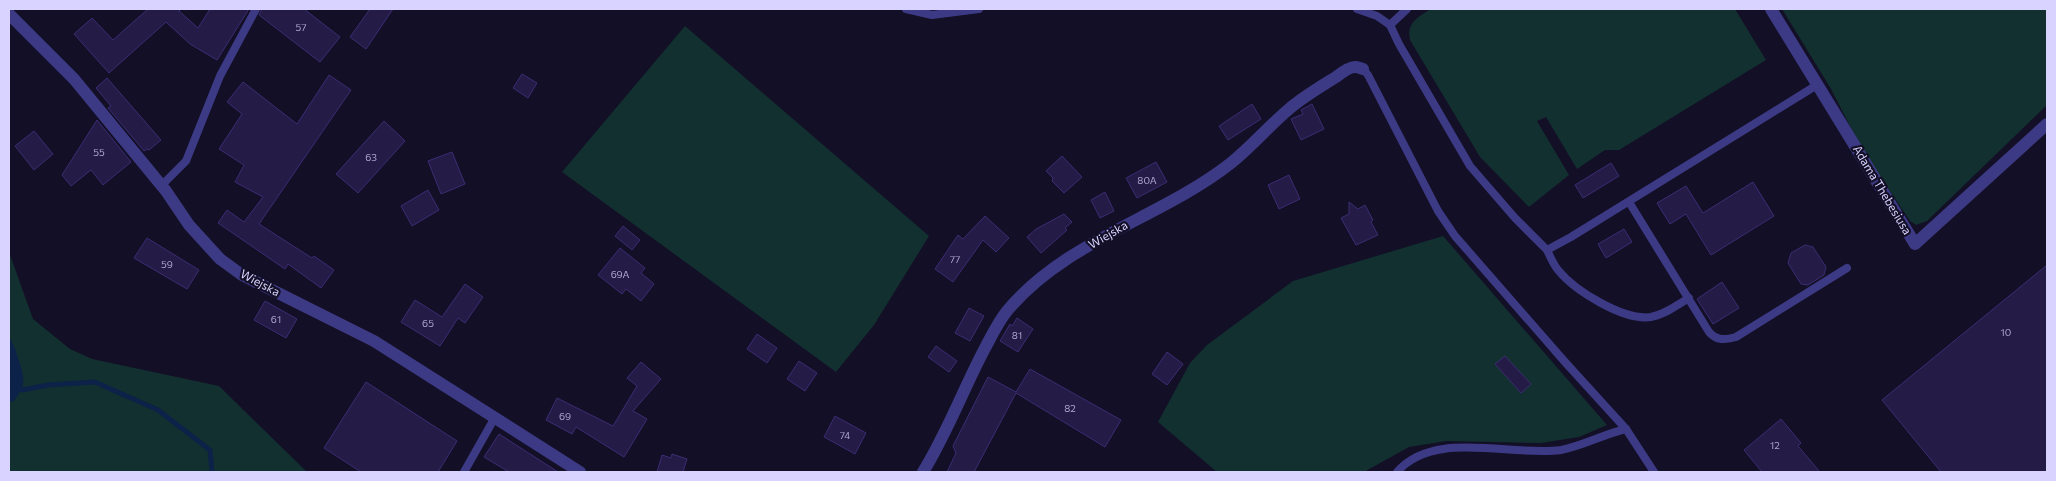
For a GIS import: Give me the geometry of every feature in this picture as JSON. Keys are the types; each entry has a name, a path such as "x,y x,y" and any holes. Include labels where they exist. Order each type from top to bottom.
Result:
{"street":[{"name":"Adama Thebesiusa","path":"1771,9 1914,244 2047,124"},
{"name":"Wiejska","path":"9,14 74,79 162,185 189,225 220,258 242,275 374,342 580,472"},
{"name":"Wiejska","path":"924,472 993,334 1006,312 1039,279 1116,229 1196,187 1218,173 1255,143 1289,109 1350,68 1356,66 1363,69"}],"lane":[{"path":"162,185 186,161 220,76 256,9"},
{"path":"906,9 932,15 979,9"},
{"path":"1357,9 1377,16 1390,25 1399,44 1470,166 1526,230 1547,250 1557,269 1570,282 1601,304 1630,314 1649,317 1663,314 1689,298"},
{"path":"1390,25 1407,9"},
{"path":"1363,69 1368,75 1438,211 1455,236 1626,429 1654,472"},
{"path":"1547,250 1629,202 1817,85"},
{"path":"1629,202 1709,332 1714,337 1729,339 1736,337 1847,268"},
{"path":"464,472 494,419"},
{"path":"1397,472 1407,461 1429,451 1465,448 1542,452 1562,450 1626,429"}],"green space":[{"path":"1431,9 1735,9 1766,60 1619,150 1605,150 1577,169 1546,117 1537,121 1569,175 1529,207 1480,157 1410,40 1411,25"},
{"path":"1782,9 2047,9 2047,105 1927,221 1916,225 1910,221 1873,166 1831,89"},
{"path":"685,26 929,236 874,325 836,372 562,172"},
{"path":"1443,236 1607,425 1579,437 1541,443 1446,441 1409,447 1364,472 1217,472 1158,422 1190,363 1207,345 1293,281"},
{"path":"9,252 33,319 70,349 92,359 219,386 307,472 9,472"}],"water":[{"path":"9,337 13,343 21,369 23,384 14,401 9,402"}],"building":[{"path":"148,9 181,9 179,11 198,28 210,9 249,9 217,60 190,44 166,22 109,73 74,34 92,18 113,40"},
{"path":"262,9 304,9 340,37 320,62 259,15"},
{"path":"370,9 393,9 366,49 350,37"},
{"path":"522,74 537,83 528,98 513,88"},
{"path":"329,75 351,90 259,224 334,270 321,288 288,264 285,269 218,223 227,210 244,222 263,197 235,182 244,165 219,149 242,114 227,102 243,82 297,124"},
{"path":"107,78 161,140 149,150 144,151 108,108 111,106 96,88"},
{"path":"1252,104 1261,119 1228,140 1219,126"},
{"path":"1312,104 1324,129 1301,140 1291,119 1303,114 1301,110"},
{"path":"97,120 131,162 103,185 91,170 71,186 62,175"},
{"path":"384,121 405,141 358,193 336,174"},
{"path":"34,131 53,154 34,170 15,146"},
{"path":"452,152 465,184 441,194 428,161"},
{"path":"1062,156 1082,177 1064,193 1052,181 1053,178 1046,171"},
{"path":"1156,162 1167,182 1137,198 1126,178"},
{"path":"1611,163 1619,176 1583,198 1575,185"},
{"path":"1289,175 1300,199 1279,209 1268,185"},
{"path":"1753,182 1774,216 1711,255 1686,214 1670,224 1657,203 1686,186 1703,213"},
{"path":"428,190 439,210 412,226 401,206"},
{"path":"1105,192 1114,211 1100,218 1091,200"},
{"path":"1349,202 1358,209 1365,205 1378,235 1356,245 1341,218 1349,214"},
{"path":"1064,214 1072,222 1065,228 1067,230 1041,253 1027,237 1036,229"},
{"path":"985,216 1009,238 996,252 983,240 953,282 935,269 958,235 963,239"},
{"path":"623,226 640,240 632,250 615,236"},
{"path":"1624,229 1632,242 1606,258 1598,244"},
{"path":"147,238 199,270 187,289 134,258"},
{"path":"1805,245 1813,247 1826,267 1824,275 1808,285 1801,284 1788,263 1791,253"},
{"path":"620,248 645,268 641,273 654,284 641,301 626,289 622,294 598,275"},
{"path":"2047,265 2047,472 1941,472 1882,400"},
{"path":"1722,282 1739,308 1713,324 1697,299"},
{"path":"465,284 483,297 465,323 458,318 440,346 401,322 415,300 442,317"},
{"path":"265,301 297,319 286,338 254,320"},
{"path":"969,308 984,316 970,341 955,333"},
{"path":"1017,318 1033,329 1018,352 1000,341 1010,324 1012,326"},
{"path":"757,334 777,348 767,363 747,349"},
{"path":"936,346 957,361 949,372 928,357"},
{"path":"1167,352 1183,364 1167,385 1152,374"},
{"path":"1505,356 1531,384 1521,393 1495,364"},
{"path":"799,361 817,373 805,391 787,379"},
{"path":"641,362 661,379 633,411 647,419 624,457 576,427 572,434 546,420 557,398 613,426 637,386 627,378"},
{"path":"1030,369 1121,420 1105,447 1016,393 974,472 947,472 956,453 953,446 988,377 1016,392"},
{"path":"366,382 457,441 438,472 361,472 324,448"},
{"path":"835,416 866,433 855,454 824,437"},
{"path":"1781,419 1801,443 1798,446 1820,472 1762,472 1744,450"},
{"path":"499,434 558,472 509,472 484,457"},
{"path":"672,454 687,459 683,472 657,472 662,455 671,458"}],"waterway":[{"path":"9,376 22,390 48,385 95,382 158,410 210,450 212,472"}]}
